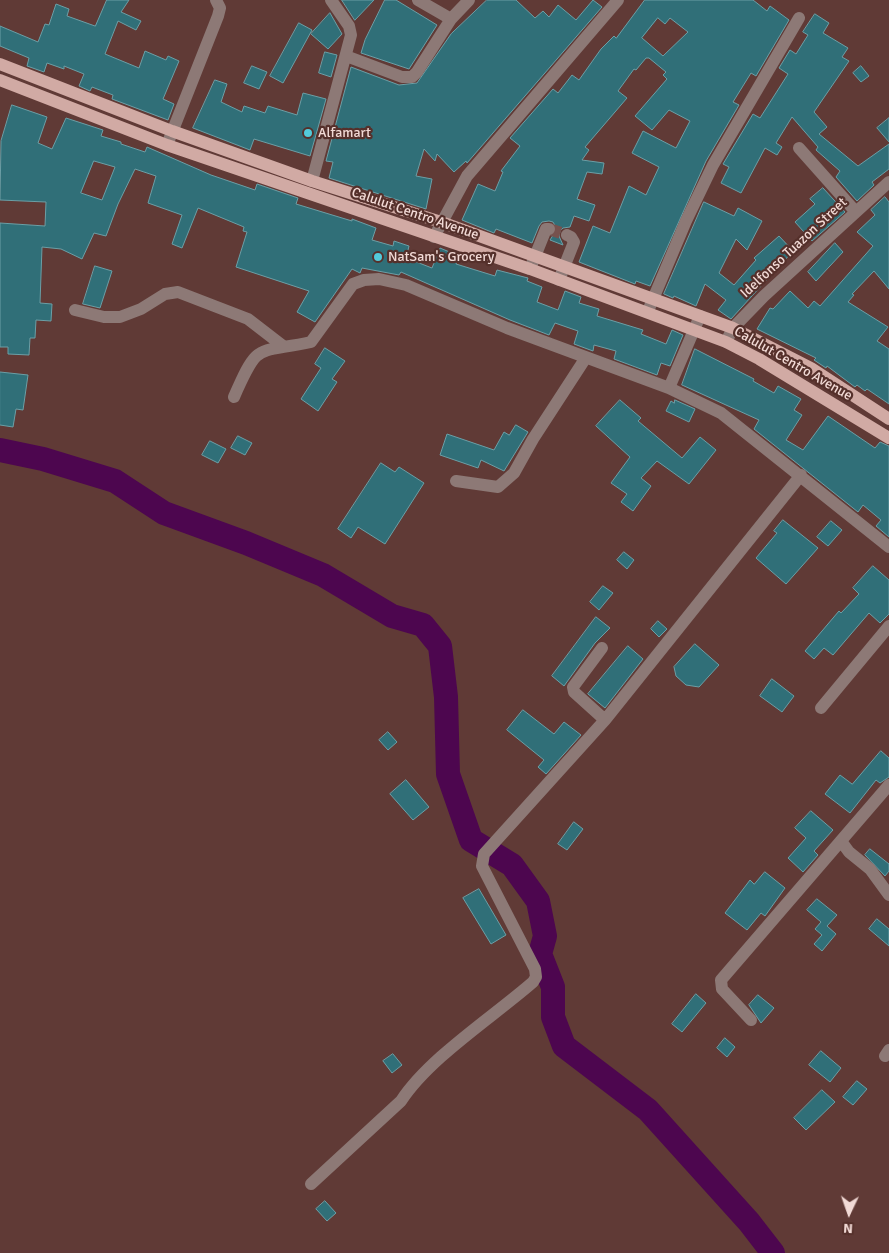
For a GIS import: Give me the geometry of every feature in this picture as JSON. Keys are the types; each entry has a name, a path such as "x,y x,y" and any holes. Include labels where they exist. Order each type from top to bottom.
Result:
{"main road":[{"name":"Calulut Centro Avenue","path":"1,72 57,87 172,132 312,181 441,222 733,328 811,368 889,418"},
{"name":"Calulut Centro Avenue","path":"1,72 51,101 167,145 530,269 648,311 726,342 759,359 887,434"},
{"path":"51,101 57,87"}],"street":[{"path":"167,145 218,16 220,8 216,0"},
{"path":"312,181 351,35 349,26 332,0"},
{"path":"418,0 451,19"},
{"path":"346,56 402,77 412,77 418,72 451,19 469,0"},
{"path":"434,237 467,176 618,0"},
{"path":"648,311 713,165 799,18"},
{"path":"800,148 856,211"},
{"name":"Idelfonso Tuazon Street","path":"726,342 733,328 764,296 889,182"},
{"path":"530,269 546,229 549,229"},
{"path":"559,280 574,242 574,239 567,235"},
{"path":"234,397 248,365 259,352 311,342 354,284 364,280 379,280 406,285 585,359 669,388 721,413 889,547"},
{"path":"75,310 104,317 120,318 141,310 165,294 178,292 248,319 283,346"},
{"path":"669,388 700,316"},
{"path":"456,481 498,487 514,474 533,439 585,359"},
{"path":"310,1184 401,1101 408,1089 436,1062 528,986 536,977 514,926 486,876 482,866 484,854 605,720 801,475"},
{"path":"821,708 889,626"},
{"path":"602,648 573,687 574,692 605,720"},
{"path":"751,1020 722,989 721,980 889,785"},
{"path":"841,841 849,852 870,869 889,895"}],"building":[{"path":"107,0 129,0 121,12 141,21 136,30 118,21 105,54 139,68 145,51 166,60 168,56 179,61 163,99 174,104 168,120 112,99 113,95 92,87 90,91 79,86 84,74 64,66 64,69 47,63 44,72 27,66 29,58 0,46 0,26 38,42 45,24 49,25 56,4 69,9 67,16 95,26"},
{"path":"342,0 374,0 355,20"},
{"path":"385,0 396,0 437,25 409,69 361,53 365,40"},
{"path":"487,0 516,0 535,18 543,11 549,17 558,5 576,20 593,0 602,7 467,163 466,161 454,172 437,154 435,161 424,149 416,176 432,179 426,209 329,178 333,162 326,161 351,67 399,85 417,83 451,34"},
{"path":"645,0 753,0 767,11 770,6 789,20 756,76 751,73 733,102 739,105 706,161 650,286 636,281 635,284 579,262 593,226 610,233 629,186 646,195 659,167 632,153 643,131 676,148 690,121 669,110 652,130 635,116 667,79 663,75 666,72 649,58 646,58 636,70 634,69 618,91 627,98 585,147 589,150 582,160 604,163 602,174 587,172 577,199 595,205 589,221 574,216 570,227 563,228 560,231 559,236 563,245 550,240 557,229 553,222 549,221 542,222 532,243 496,229 494,233 462,220 478,184 495,191 503,172 501,171 520,146 510,138 553,89 558,93 572,75 579,80 601,49 614,36 616,38","holes":["658,18 665,24 670,18 688,32 663,56 642,38"]},
{"path":"330,13 342,34 328,49 311,34"},
{"path":"815,14 829,23 823,33 848,48 842,57 849,61 814,112 827,127 819,134 858,166 889,144 889,169 872,182 874,185 857,201 836,177 840,171 816,150 818,147 792,117 776,143 782,147 777,155 765,148 741,193 721,183 729,167 723,164 753,114 760,118 788,74 779,68 790,50 796,54 808,35 803,32"},
{"path":"299,23 312,30 283,83 270,76"},
{"path":"325,52 337,55 331,77 319,73"},
{"path":"252,66 267,72 259,89 244,83"},
{"path":"861,66 869,76 861,82 853,73"},
{"path":"215,80 227,84 221,102 242,112 244,106 265,113 268,106 297,115 303,93 326,99 310,156 254,139 250,150 193,128"},
{"path":"12,105 47,117 38,143 52,149 66,118 103,130 101,136 121,142 121,144 145,152 147,147 211,175 255,190 257,184 298,198 296,204 352,221 352,219 376,228 372,240 393,246 394,241 409,246 406,258 432,268 440,248 459,256 456,264 495,276 497,270 528,278 527,281 542,287 537,302 558,310 565,291 581,297 579,303 599,309 597,316 643,330 641,334 666,344 672,330 683,335 670,366 661,363 657,375 614,359 616,351 594,345 593,351 574,344 578,331 555,323 549,335 401,272 399,275 362,268 360,273 352,269 315,322 297,312 309,291 236,267 247,232 243,231 244,227 198,208 182,248 172,244 182,215 148,203 156,176 135,169 118,204 106,236 94,233 82,259 61,249 42,247 40,303 52,304 51,321 36,320 35,338 30,338 29,355 8,354 8,347 0,347 0,223 45,226 46,202 0,200 1,141","holes":["94,161 115,167 102,200 81,193"]},
{"path":"889,118 889,142 877,128"},
{"path":"823,188 845,212 812,241 795,222 815,204 810,199"},
{"path":"885,197 889,202 889,289 874,271 852,294 854,295 848,302 888,327 877,341 889,349 889,404 867,389 865,391 857,385 855,387 827,366 826,368 814,360 816,358 757,329 770,308 773,309 790,291 808,308 814,301 820,306 873,246 857,232 875,215 871,210"},
{"path":"704,202 734,216 738,208 762,221 747,250 736,239 719,273 734,285 756,260 754,258 779,236 793,251 731,319 718,310 726,300 705,284 696,306 674,296 673,298 664,294"},
{"path":"835,243 843,252 816,281 808,272"},
{"path":"95,266 112,271 100,308 83,304"},
{"path":"325,348 345,361 332,379 337,382 318,411 301,399 321,368 315,364"},
{"path":"695,349 754,379 753,381 774,393 778,386 801,399 794,410 802,415 786,440 803,450 828,416 875,448 880,442 889,446 889,537 876,526 881,520 863,505 858,512 754,429 759,420 682,385"},
{"path":"0,372 28,375 23,410 16,409 13,427 0,425"},
{"path":"620,400 641,418 638,421 682,458 700,437 716,450 689,484 657,461 641,478 651,486 633,511 621,502 627,494 611,483 630,457 596,426"},
{"path":"675,400 695,409 689,422 666,411 671,401 674,403"},
{"path":"516,425 528,432 504,471 481,460 478,468 440,455 447,434 494,450 504,432 509,435"},
{"path":"238,436 252,443 245,455 231,448"},
{"path":"210,441 226,449 218,463 202,455"},
{"path":"381,463 395,472 399,467 424,483 385,544 358,527 351,538 338,529"},
{"path":"783,520 818,548 786,584 756,558 777,533 774,531"},
{"path":"831,521 842,530 828,546 817,537"},
{"path":"624,552 634,560 627,569 617,560"},
{"path":"873,566 889,580 889,614 880,623 869,613 833,655 824,648 814,659 805,651 839,611 841,613 859,594 853,588"},
{"path":"603,586 613,593 599,610 590,602"},
{"path":"596,617 610,628 595,643 564,686 552,676"},
{"path":"658,621 667,629 659,637 651,629"},
{"path":"695,644 719,665 699,687 686,685 676,676 674,667"},
{"path":"628,646 643,659 605,708 588,694"},
{"path":"772,679 794,696 782,712 760,696"},
{"path":"523,710 554,734 564,722 581,735 546,774 538,767 544,760 507,730"},
{"path":"388,732 397,742 388,750 379,740"},
{"path":"881,751 889,758 889,777 880,783 876,780 850,813 825,794 840,775 852,784"},
{"path":"406,780 429,807 413,820 390,794"},
{"path":"811,811 833,830 814,851 818,855 803,872 788,858 806,838 795,828"},
{"path":"574,822 583,829 567,850 558,844"},
{"path":"870,849 889,864 889,871 885,876 865,855"},
{"path":"765,872 785,888 765,916 761,913 747,930 725,913 750,880 754,884"},
{"path":"479,889 506,935 491,944 463,898"},
{"path":"817,899 837,915 827,926 836,934 822,951 814,944 822,935 815,929 821,922 807,910"},
{"path":"877,919 889,929 889,946 869,929"},
{"path":"696,994 706,1003 682,1032 672,1024"},
{"path":"758,995 774,1008 761,1023 749,1005"},
{"path":"725,1038 735,1047 727,1057 717,1048"},
{"path":"821,1051 841,1068 830,1082 809,1065"},
{"path":"393,1054 402,1065 392,1073 383,1061"},
{"path":"857,1081 867,1089 853,1105 843,1097"},
{"path":"822,1090 835,1102 806,1130 794,1118"},
{"path":"325,1201 336,1213 327,1221 316,1209"}],"waterway":[{"path":"0,450 43,459 115,481 164,513 246,543 323,575 392,616 423,625 440,646 446,697 448,774 471,840 512,865 538,901 545,936 540,954 553,987 553,1017 564,1046 648,1110 749,1222 773,1253"}],"tunnel":[{"path":"549,229 567,235"}],"place":[{"name":"Alfamart","path":"308,133"},
{"name":"NatSam's Grocery","path":"378,257"}]}
